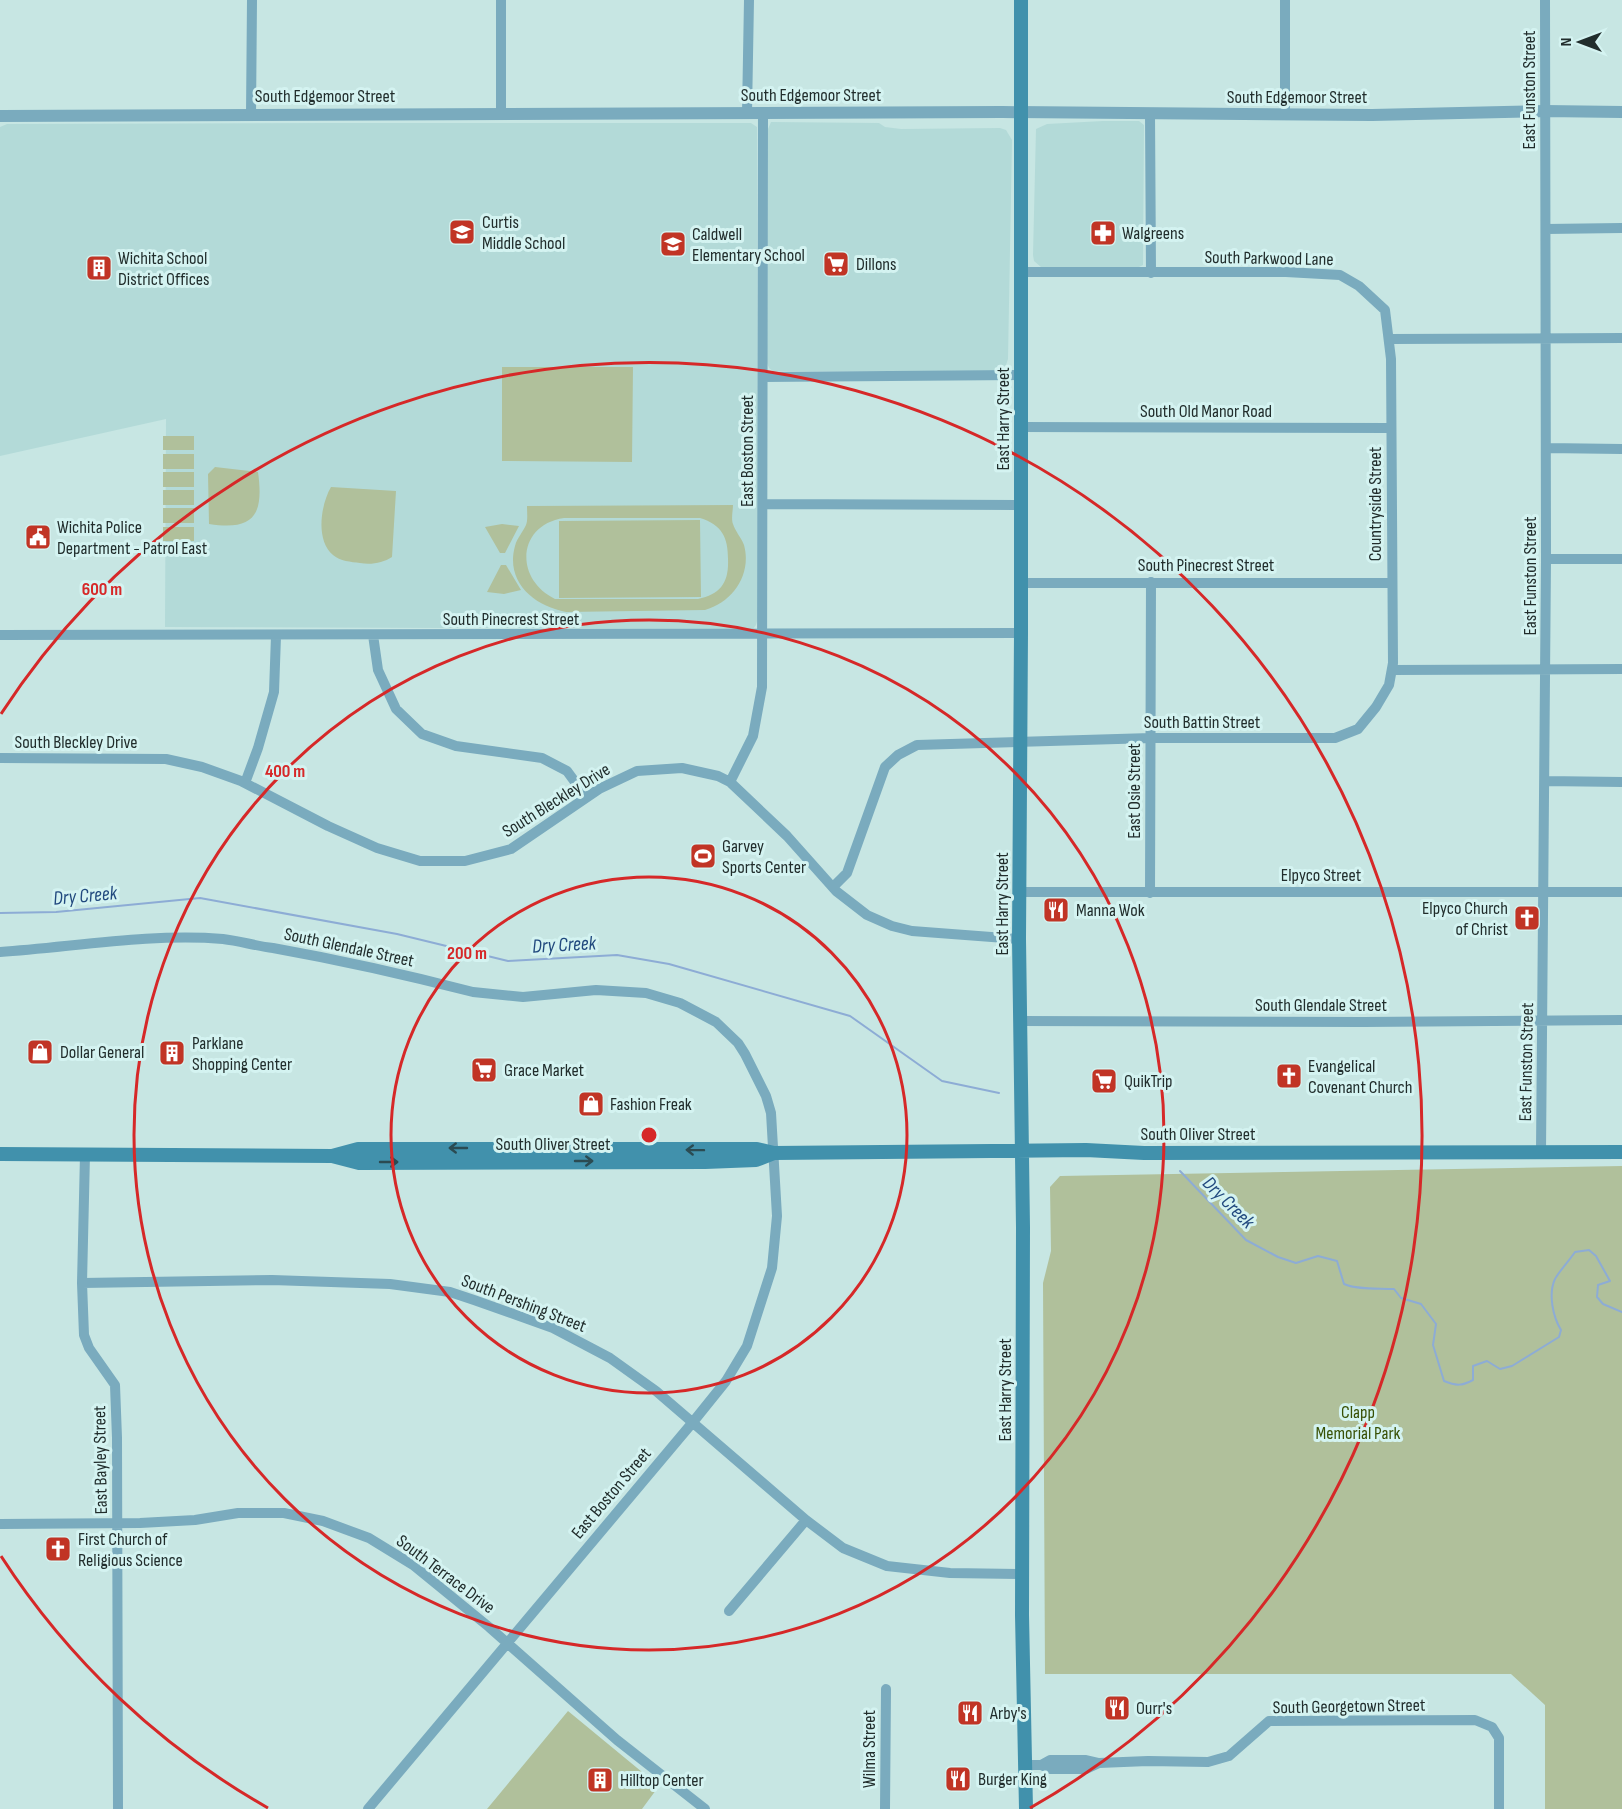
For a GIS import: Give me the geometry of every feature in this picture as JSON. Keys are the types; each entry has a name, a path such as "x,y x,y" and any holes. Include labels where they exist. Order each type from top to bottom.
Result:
{"main road":[{"name":"East Harry Street","path":"1021,0 1019,939 1022,1574 1026,1809"},
{"name":"South Oliver Street","path":"0,1154 332,1156 359,1163 705,1162 756,1160 774,1153 1021,1150 1144,1153 1622,1152"}],"street":[{"path":"251,115 252,0"},
{"path":"501,0 501,114"},
{"path":"747,113 749,0"},
{"path":"1285,115 1286,0"},
{"name":"East Funston Street","path":"1541,1152 1546,670 1545,0"},
{"name":"South Edgemoor Street","path":"0,116 747,113 1372,115 1545,111 1622,112"},
{"name":"East Boston Street","path":"730,782 753,736 762,687 763,113"},
{"path":"1150,114 1151,273"},
{"path":"1546,229 1622,228"},
{"name":"South Parkwood Lane","path":"1021,272 1286,272 1340,275 1359,286 1385,310 1389,339"},
{"path":"1389,339 1622,338"},
{"name":"Countryside Street","path":"1389,339 1391,359 1392,669"},
{"path":"763,376 1021,375"},
{"name":"South Old Manor Road","path":"1021,427 1391,428"},
{"path":"1546,448 1622,449"},
{"path":"764,504 1021,505"},
{"path":"1546,559 1622,559"},
{"name":"East Osie Street","path":"1150,893 1151,582"},
{"name":"South Pinecrest Street","path":"1021,583 1391,583"},
{"name":"South Pinecrest Street","path":"0,635 1021,633"},
{"path":"373,635 378,670 396,709 422,734 456,746 542,758 567,771 586,797"},
{"path":"245,783 274,692 276,636"},
{"path":"1392,669 1622,669"},
{"name":"South Battin Street","path":"833,888 847,873 885,767 898,755 917,745 1151,738 1335,738 1358,729 1376,707 1389,685 1392,669"},
{"name":"South Bleckley Drive","path":"0,758 166,759 202,767 245,783 328,826 377,848 420,861 465,861 511,849 599,789 637,771 682,768 718,776 730,782 787,836 833,888 867,915 892,926 912,931 1019,939"},
{"path":"1545,781 1622,782"},
{"name":"Elpyco Street","path":"1019,892 1622,892"},
{"name":"South Glendale Street","path":"0,952 118,941 180,938 225,939 329,958 473,992 496,995 523,997 596,990 646,993 680,1003 702,1014 716,1022 738,1043 766,1096 771,1113 774,1153"},
{"name":"South Glendale Street","path":"1020,1022 1622,1020"},
{"name":"East Boston Street","path":"368,1809 726,1381 747,1346 772,1268 777,1216 774,1153"},
{"name":"East Bayley Street","path":"85,1155 82,1283 84,1335 89,1348 115,1385 118,1809"},
{"name":"South Pershing Street","path":"82,1283 272,1280 390,1284 450,1292 496,1306 553,1328 600,1352 656,1391 806,1520 843,1548 887,1566 950,1573 1022,1574"},
{"name":"South Terrace Drive","path":"0,1524 195,1520 238,1513 284,1513 323,1521 369,1538 413,1565 506,1642 617,1740 705,1809"},
{"path":"729,1611 806,1520"},
{"name":"Wilma Street","path":"885,1809 886,1689"},
{"name":"South Georgetown Street","path":"1026,1765 1041,1765 1050,1769 1086,1769 1099,1763 1154,1760 1208,1762 1229,1756 1269,1721 1475,1720 1492,1727 1499,1738 1498,1809"}],"shaded area":[{"path":"1139,121 1144,125 1143,265 1139,267 1041,267 1034,261 1033,255 1036,129 1047,124"},
{"path":"771,122 879,123 885,127 901,129 1000,128 1006,130 1012,140 1008,359 1006,365 997,371 773,371 769,368 767,363 768,129"},
{"path":"751,123 757,127 758,618 753,629 165,627 166,419 0,456 0,127 7,124"}],"green space":[{"path":"502,367 633,367 632,462 502,461"},
{"path":"163,436 194,436 194,450 163,450"},
{"path":"163,454 194,454 194,469 163,469"},
{"path":"215,467 258,472 257,509 253,517 246,522 224,526 209,524 208,474"},
{"path":"163,472 194,472 194,487 163,487"},
{"path":"331,487 396,491 392,557 368,564 346,561 333,555 327,548 322,531 322,512"},
{"path":"163,490 194,490 194,505 163,505"},
{"path":"733,505 732,522 744,545 746,556 743,576 732,594 724,601 705,610 566,612 554,609 533,598 518,581 514,571 515,546 527,523 527,506","holes":["564,518 700,518 719,528 725,538 728,551 725,580 718,590 706,597 698,599 555,599 532,579 527,566 526,554 530,541 537,531 548,523"]},
{"path":"163,508 194,508 194,523 163,523"},
{"path":"700,520 701,597 559,598 559,521"},
{"path":"502,524 519,526 505,553 500,553 485,527"},
{"path":"163,527 194,527 194,541 163,541"},
{"path":"501,565 506,565 521,590 504,594 487,592"},
{"name":"Clapp Memorial Park","path":"1622,1166 1622,1809 1545,1809 1545,1705 1511,1674 1045,1674 1043,1283 1051,1251 1050,1187 1060,1176"},
{"path":"568,1711 659,1786 642,1809 487,1809"}],"waterway":[{"name":"Dry Creek","path":"0,913 56,912 200,898 397,934 508,961 617,955 669,964 850,1016 942,1081 999,1093"},
{"name":"Dry Creek","path":"1180,1171 1246,1240 1278,1257 1296,1263 1318,1256 1337,1261 1344,1284 1362,1288 1394,1289 1401,1298 1421,1304 1436,1324 1433,1345 1444,1381 1448,1383 1459,1385 1473,1380 1473,1366 1487,1361 1500,1369 1512,1366 1559,1337 1561,1330 1552,1305 1553,1285 1575,1252 1589,1250 1596,1256 1610,1281 1598,1285 1597,1297 1603,1304 1622,1312"}],"place":[{"name":"Curtis Middle School","path":"462,232"},
{"name":"Walgreens","path":"1103,233"},
{"name":"Caldwell Elementary School","path":"673,244"},
{"name":"Dillons","path":"836,264"},
{"name":"Wichita School District Offices","path":"99,268"},
{"name":"Wichita Police Department - Patrol East","path":"38,537"},
{"name":"Garvey Sports Center","path":"703,856"},
{"name":"Manna Wok","path":"1056,910"},
{"name":"Elpyco Church of Christ","path":"1527,918"},
{"name":"Dollar General","path":"40,1052"},
{"name":"Parklane Shopping Center","path":"172,1053"},
{"name":"Grace Market","path":"484,1070"},
{"name":"Evangelical Covenant Church","path":"1289,1076"},
{"name":"QuikTrip","path":"1104,1081"},
{"name":"Fashion Freak","path":"591,1104"},
{"name":"First Church of Religious Science","path":"58,1549"},
{"name":"Ourr's","path":"1117,1708"},
{"name":"Arby's","path":"970,1713"},
{"name":"Burger King","path":"958,1779"},
{"name":"Hilltop Center","path":"600,1780"}]}
